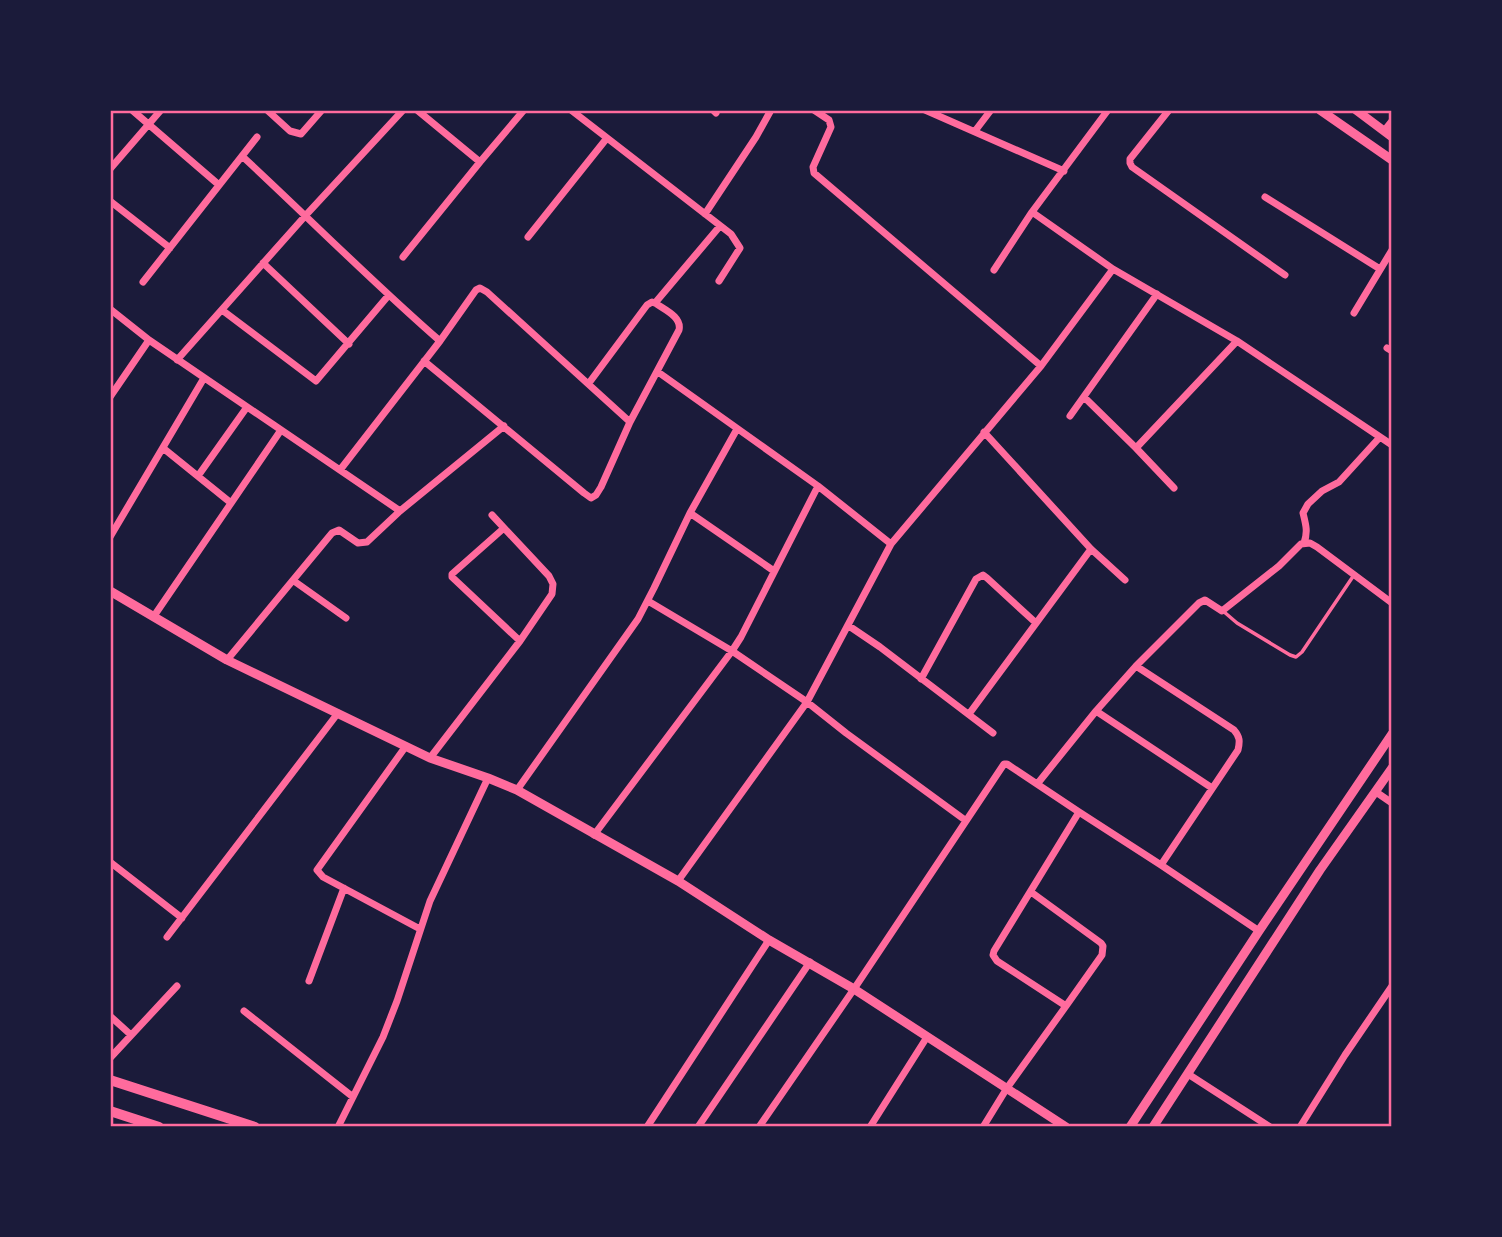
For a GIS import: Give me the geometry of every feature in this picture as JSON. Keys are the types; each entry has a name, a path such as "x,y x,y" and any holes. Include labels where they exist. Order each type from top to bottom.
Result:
{"main road":[{"path":"110,1080 255,1127"},
{"path":"110,1111 159,1127"}],"street":[{"path":"132,110 219,185"},
{"path":"110,169 161,110"},
{"path":"267,110 290,131 301,134 322,110"},
{"path":"177,360 403,110"},
{"path":"417,110 481,162"},
{"path":"403,257 524,110"},
{"path":"571,110 731,234 740,248 719,281"},
{"path":"705,214 771,110"},
{"path":"814,110 829,120 831,127 813,167 814,173 1041,366"},
{"path":"925,110 1064,171"},
{"path":"975,131 991,110"},
{"path":"994,270 1032,212 1108,110"},
{"path":"1169,110 1129,163 1285,275"},
{"path":"1320,110 1392,160"},
{"path":"1356,110 1388,134 1392,121"},
{"path":"144,282 257,136"},
{"path":"528,237 607,138"},
{"path":"242,156 388,296 440,341"},
{"path":"1265,197 1380,269"},
{"path":"110,201 170,248"},
{"path":"1032,212 1113,269 1237,341 1392,445"},
{"path":"655,303 720,226"},
{"path":"1354,313 1392,250"},
{"path":"263,263 349,344"},
{"path":"678,881 807,702 891,544 1041,366 1113,269"},
{"path":"340,470 480,288 630,422"},
{"path":"1070,416 1157,294"},
{"path":"222,310 316,382 388,296"},
{"path":"424,361 591,498 601,487 630,422 658,372 681,325 679,320 655,303 647,305 589,383"},
{"path":"110,309 177,360 400,511"},
{"path":"110,397 149,340"},
{"path":"1136,448 1237,341"},
{"path":"658,372 818,486 891,544"},
{"path":"110,537 204,378"},
{"path":"1084,397 1174,488"},
{"path":"198,476 247,407"},
{"path":"228,660 336,531 342,531 358,543 367,542 400,511 504,426"},
{"path":"517,790 638,619 690,513 737,429"},
{"path":"154,616 281,430"},
{"path":"985,432 1091,549 1125,580"},
{"path":"1038,783 1136,666 1202,600 1222,611 1304,543 1307,526 1303,513 1308,504 1326,488 1339,482 1380,437"},
{"path":"163,448 231,503"},
{"path":"594,835 741,637 818,486"},
{"path":"690,513 774,571"},
{"path":"430,758 520,641 552,594 553,584 549,576 492,515"},
{"path":"504,528 452,574 452,577 520,641"},
{"path":"1304,543 1317,547 1392,603"},
{"path":"969,715 1091,549"},
{"path":"921,679 980,576 987,578 1036,623"},
{"path":"294,581 346,618"},
{"path":"110,591 228,660 430,758 517,790 678,881 769,940 854,989 1066,1127"},
{"path":"648,601 732,651 807,702 965,820"},
{"path":"849,626 993,733"},
{"path":"1136,666 1234,730 1240,741 1238,750 1161,865"},
{"path":"1096,711 1212,788"},
{"path":"167,937 338,713"},
{"path":"1130,1127 1392,734"},
{"path":"406,746 317,870 323,877 421,929"},
{"path":"759,1127 1004,764 1038,783 1259,932"},
{"path":"1153,1127 1320,870 1392,768"},
{"path":"338,1127 383,1037 430,901 488,778"},
{"path":"1376,792 1392,803"},
{"path":"1066,1006 997,961 993,955 1079,812"},
{"path":"110,862 182,918"},
{"path":"309,981 344,888"},
{"path":"982,1127 1102,955 1103,946 1031,892"},
{"path":"647,1127 769,940"},
{"path":"698,1127 810,962"},
{"path":"110,1058 177,986"},
{"path":"1300,1127 1392,986"},
{"path":"244,1011 353,1097"},
{"path":"110,1016 131,1035"},
{"path":"870,1127 928,1037"},
{"path":"1188,1074 1270,1127"}],"lane":[{"path":"1222,611 1296,657 1354,575"}]}
